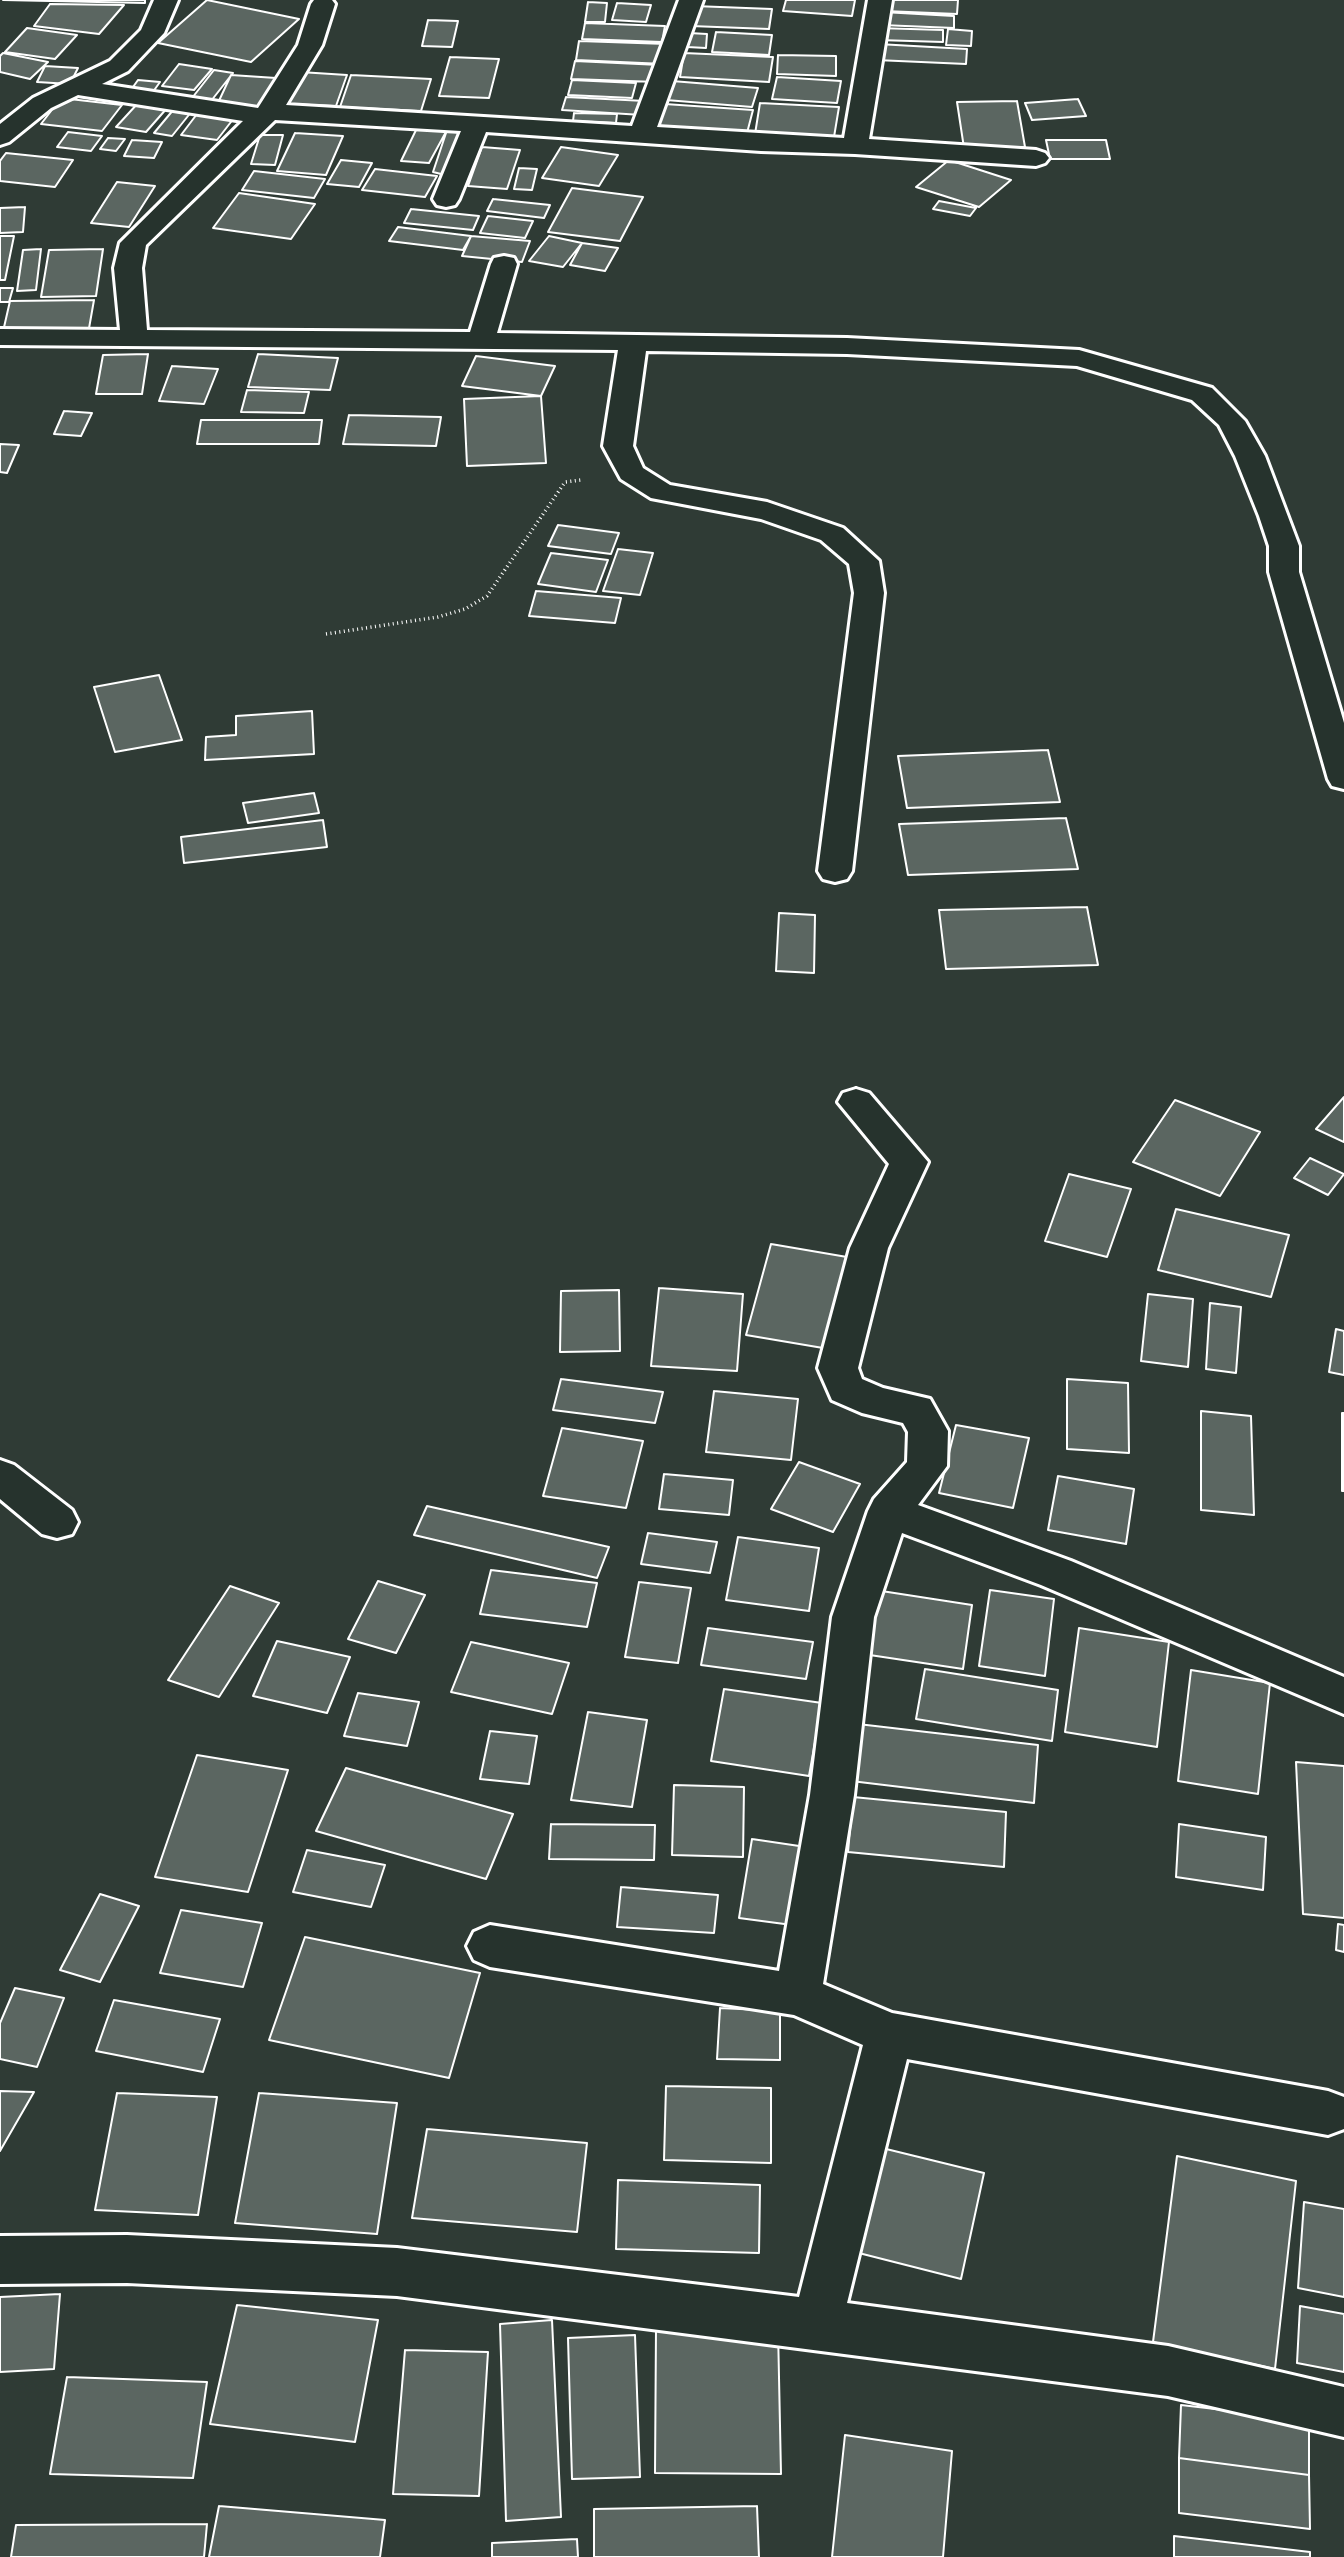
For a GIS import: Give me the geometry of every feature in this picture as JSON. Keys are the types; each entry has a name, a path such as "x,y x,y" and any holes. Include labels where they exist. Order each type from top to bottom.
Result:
{"street":[{"path":"0,137 42,103 119,66 152,33 166,0"},
{"path":"642,134 691,0"},
{"path":"855,146 880,0"},
{"path":"134,336 128,268 133,243 266,114 310,45 317,2"},
{"path":"74,87 266,114 1036,158"},
{"path":"10,97 42,103"},
{"path":"446,199 476,126"},
{"path":"481,341 504,264"},
{"path":"0,337 134,336 847,346 1079,358 1202,394 1231,421 1250,456 1274,516 1284,546 1283,572 1344,779"},
{"path":"633,342 618,446 631,473 661,492 767,512 832,534 864,562 869,593 835,871"},
{"path":"798,1995 832,1796 853,1617 890,1511 927,1466 928,1431 916,1410 876,1402 846,1389 838,1368 869,1248 909,1162 856,1102"},
{"path":"0,1476 57,1522"},
{"path":"890,1511 1069,1578 1344,1696"},
{"path":"490,1946 798,1995 889,2034 1328,2113"},
{"path":"817,2324 889,2034"},
{"path":"0,2260 127,2259 397,2272 1168,2371 1344,2412"}],"path":[{"path":"326,634 438,617 465,609 487,596 565,482 631,473"}],"building":[{"path":"3,0 145,0 145,3"},
{"path":"207,0 299,19 251,62 158,43"},
{"path":"786,0 855,0 852,16 783,11"},
{"path":"885,0 958,0 957,14 884,11"},
{"path":"588,2 607,3 605,22 585,22"},
{"path":"617,3 651,5 646,22 612,20"},
{"path":"50,4 124,5 99,34 34,26"},
{"path":"694,6 772,9 769,29 691,26"},
{"path":"883,12 954,16 954,28 881,25"},
{"path":"428,20 458,21 452,47 422,46"},
{"path":"585,23 665,26 662,42 582,39"},
{"path":"27,28 77,35 55,59 5,52"},
{"path":"878,28 943,30 943,42 878,40"},
{"path":"948,29 972,31 971,46 946,45"},
{"path":"716,32 772,35 769,55 712,52"},
{"path":"689,33 707,34 706,48 687,47"},
{"path":"579,41 667,44 664,64 576,60"},
{"path":"878,44 967,49 966,64 876,60"},
{"path":"3,53 48,62 30,79 0,72 0,56"},
{"path":"684,53 773,57 769,82 680,77"},
{"path":"778,55 836,56 836,76 777,74"},
{"path":"450,57 499,59 489,98 439,96"},
{"path":"575,61 660,65 657,82 571,79"},
{"path":"179,64 212,69 194,90 162,86"},
{"path":"45,66 78,68 70,84 37,82"},
{"path":"214,70 233,73 211,101 192,98"},
{"path":"300,72 347,75 336,106 288,104"},
{"path":"231,75 276,78 263,107 217,105"},
{"path":"351,75 431,79 421,111 340,107"},
{"path":"777,77 841,81 837,103 772,99"},
{"path":"138,80 160,82 150,96 128,94"},
{"path":"572,80 636,83 632,98 568,95"},
{"path":"672,81 758,88 752,107 666,100"},
{"path":"566,97 645,101 642,115 562,110"},
{"path":"61,98 122,105 102,131 41,124"},
{"path":"1078,99 1086,116 1032,120 1025,103"},
{"path":"1017,101 1025,147 964,148 957,102"},
{"path":"139,102 168,107 146,132 116,127"},
{"path":"760,103 839,107 834,137 755,134"},
{"path":"665,104 753,110 747,133 658,126"},
{"path":"174,109 192,111 172,136 154,133"},
{"path":"574,113 617,114 616,123 573,121"},
{"path":"197,114 234,118 217,140 181,135"},
{"path":"417,128 447,130 429,163 401,161"},
{"path":"447,130 462,130 449,176 433,172"},
{"path":"68,132 102,136 91,151 57,147"},
{"path":"295,133 343,136 326,175 277,171"},
{"path":"260,135 283,135 275,165 251,164"},
{"path":"108,138 125,139 116,151 100,149"},
{"path":"132,140 162,142 154,158 124,156"},
{"path":"1046,140 1106,140 1110,159 1050,159"},
{"path":"482,147 520,150 507,189 468,186"},
{"path":"561,147 618,155 599,186 542,178"},
{"path":"6,153 73,160 55,187 0,181 0,161"},
{"path":"341,160 372,163 359,187 327,184"},
{"path":"949,160 1011,180 979,207 916,187"},
{"path":"519,168 537,169 532,190 514,189"},
{"path":"375,169 437,176 425,197 362,190"},
{"path":"254,171 325,179 314,198 242,190"},
{"path":"117,182 155,186 129,227 91,223"},
{"path":"572,188 643,197 620,241 548,232"},
{"path":"239,193 315,204 291,239 213,228"},
{"path":"493,199 550,205 544,218 487,211"},
{"path":"939,201 976,208 970,216 933,209"},
{"path":"25,207 23,232 0,233 0,208"},
{"path":"411,209 479,216 473,230 404,223"},
{"path":"488,216 533,221 525,238 480,233"},
{"path":"398,227 471,236 463,250 389,241"},
{"path":"0,236 14,236 5,280 0,280"},
{"path":"471,236 530,241 522,262 462,256"},
{"path":"549,236 582,243 563,267 529,261"},
{"path":"582,243 618,248 605,271 570,265"},
{"path":"41,249 36,290 17,291 23,250"},
{"path":"103,249 96,296 41,297 49,250"},
{"path":"0,288 13,288 9,302 0,302"},
{"path":"94,300 88,334 2,336 10,301"},
{"path":"148,354 142,394 96,394 103,355"},
{"path":"258,354 338,358 330,390 248,387"},
{"path":"476,356 555,366 541,396 462,386"},
{"path":"172,366 218,369 204,404 159,401"},
{"path":"247,390 309,392 304,413 241,412"},
{"path":"541,396 546,463 467,466 464,399"},
{"path":"64,411 92,413 81,436 54,434"},
{"path":"349,415 441,417 436,446 343,444"},
{"path":"201,420 322,420 319,444 197,444"},
{"path":"0,444 19,445 7,473 0,472"},
{"path":"558,525 619,533 611,554 548,546"},
{"path":"618,549 653,553 640,595 603,591"},
{"path":"551,553 608,560 596,592 538,584"},
{"path":"536,591 621,598 615,623 529,616"},
{"path":"159,675 182,740 115,752 94,687"},
{"path":"312,711 314,754 205,760 206,737 236,735 236,716"},
{"path":"1048,750 1060,802 907,808 898,756"},
{"path":"314,793 319,813 248,823 243,803"},
{"path":"1066,818 1078,869 908,875 899,824"},
{"path":"323,820 327,847 184,863 181,837"},
{"path":"1087,907 1098,965 946,969 939,910"},
{"path":"779,913 815,915 814,973 776,971"},
{"path":"1344,1097 1344,1142 1316,1129"},
{"path":"1175,1100 1260,1132 1220,1196 1133,1162"},
{"path":"1310,1158 1344,1174 1328,1195 1294,1178"},
{"path":"1069,1174 1131,1189 1107,1257 1045,1241"},
{"path":"1176,1209 1289,1235 1271,1297 1158,1270"},
{"path":"771,1244 847,1257 823,1348 746,1335"},
{"path":"659,1288 743,1294 737,1371 651,1366"},
{"path":"619,1290 620,1351 560,1352 561,1291"},
{"path":"1148,1294 1193,1299 1188,1367 1141,1361"},
{"path":"1210,1303 1241,1307 1236,1373 1206,1369"},
{"path":"1336,1329 1344,1331 1344,1375 1329,1372"},
{"path":"561,1379 663,1392 655,1423 553,1410"},
{"path":"1067,1379 1128,1383 1129,1453 1067,1449"},
{"path":"714,1391 798,1399 791,1460 706,1452"},
{"path":"1201,1411 1251,1416 1254,1515 1201,1510"},
{"path":"1344,1413 1344,1491 1342,1491"},
{"path":"956,1425 1029,1438 1013,1508 939,1493"},
{"path":"562,1428 643,1441 626,1508 543,1496"},
{"path":"799,1462 860,1484 833,1532 771,1509"},
{"path":"664,1474 733,1480 729,1515 659,1509"},
{"path":"1058,1476 1134,1489 1126,1544 1048,1530"},
{"path":"427,1506 609,1547 597,1578 414,1535"},
{"path":"648,1533 717,1542 710,1573 641,1564"},
{"path":"738,1537 819,1548 809,1611 726,1600"},
{"path":"491,1570 597,1583 587,1627 480,1614"},
{"path":"378,1581 425,1595 396,1653 348,1639"},
{"path":"639,1582 691,1588 678,1663 625,1657"},
{"path":"230,1586 279,1603 219,1697 168,1680"},
{"path":"875,1590 972,1605 963,1669 863,1654"},
{"path":"990,1590 1054,1599 1045,1676 979,1666"},
{"path":"708,1628 813,1642 806,1679 701,1665"},
{"path":"1079,1628 1169,1642 1157,1747 1065,1732"},
{"path":"277,1641 350,1657 327,1713 253,1696"},
{"path":"471,1642 569,1663 552,1714 451,1692"},
{"path":"925,1669 1058,1690 1052,1741 916,1719"},
{"path":"1191,1670 1270,1683 1258,1794 1178,1781"},
{"path":"724,1689 822,1703 809,1776 711,1761"},
{"path":"358,1693 419,1702 407,1746 344,1736"},
{"path":"588,1712 647,1720 632,1807 571,1800"},
{"path":"858,1724 1038,1745 1034,1803 851,1781"},
{"path":"490,1731 537,1736 529,1784 480,1779"},
{"path":"197,1755 288,1770 248,1892 155,1877"},
{"path":"1296,1762 1344,1766 1344,1918 1303,1914"},
{"path":"346,1768 513,1814 486,1879 316,1831"},
{"path":"674,1785 744,1787 743,1857 672,1855"},
{"path":"853,1797 1006,1812 1004,1867 848,1852"},
{"path":"551,1824 655,1825 654,1860 549,1859"},
{"path":"1179,1824 1266,1837 1263,1890 1176,1877"},
{"path":"752,1839 806,1847 792,1925 739,1918"},
{"path":"307,1850 385,1865 371,1907 293,1892"},
{"path":"621,1887 718,1895 714,1933 617,1927"},
{"path":"100,1894 139,1906 100,1982 60,1970"},
{"path":"181,1910 262,1923 243,1987 160,1973"},
{"path":"1338,1924 1344,1925 1344,1952 1336,1950"},
{"path":"305,1937 480,1973 449,2078 269,2040"},
{"path":"15,1988 64,1998 37,2067 0,2059 0,2023"},
{"path":"114,2000 220,2019 203,2072 96,2051"},
{"path":"720,2008 780,2011 780,2060 717,2059"},
{"path":"666,2086 771,2088 771,2163 664,2160"},
{"path":"0,2091 34,2092 0,2151"},
{"path":"117,2093 217,2097 198,2215 95,2210"},
{"path":"259,2093 397,2103 377,2234 235,2223"},
{"path":"427,2129 587,2143 577,2232 412,2218"},
{"path":"874,2146 984,2173 961,2279 847,2250"},
{"path":"1177,2156 1296,2181 1275,2369 1153,2342"},
{"path":"618,2180 760,2185 759,2253 616,2249"},
{"path":"1304,2202 1344,2209 1344,2297 1298,2288"},
{"path":"60,2294 54,2369 0,2372 0,2297"},
{"path":"237,2305 378,2320 355,2442 210,2424"},
{"path":"1300,2306 1344,2314 1344,2372 1297,2363"},
{"path":"552,2320 561,2517 506,2521 500,2324"},
{"path":"656,2328 778,2329 781,2474 655,2473"},
{"path":"635,2335 640,2477 572,2479 568,2338"},
{"path":"405,2350 488,2352 479,2496 393,2494"},
{"path":"67,2377 207,2382 193,2478 50,2474"},
{"path":"1181,2405 1309,2420 1309,2475 1179,2458"},
{"path":"845,2435 952,2451 943,2557 832,2557"},
{"path":"1179,2458 1309,2475 1310,2529 1179,2513"},
{"path":"219,2506 385,2520 380,2557 209,2557"},
{"path":"757,2506 759,2557 594,2557 594,2509"},
{"path":"207,2524 204,2557 11,2557 16,2525"},
{"path":"1174,2536 1310,2552 1310,2557 1174,2557"},
{"path":"577,2539 578,2557 492,2557 492,2543"}]}
